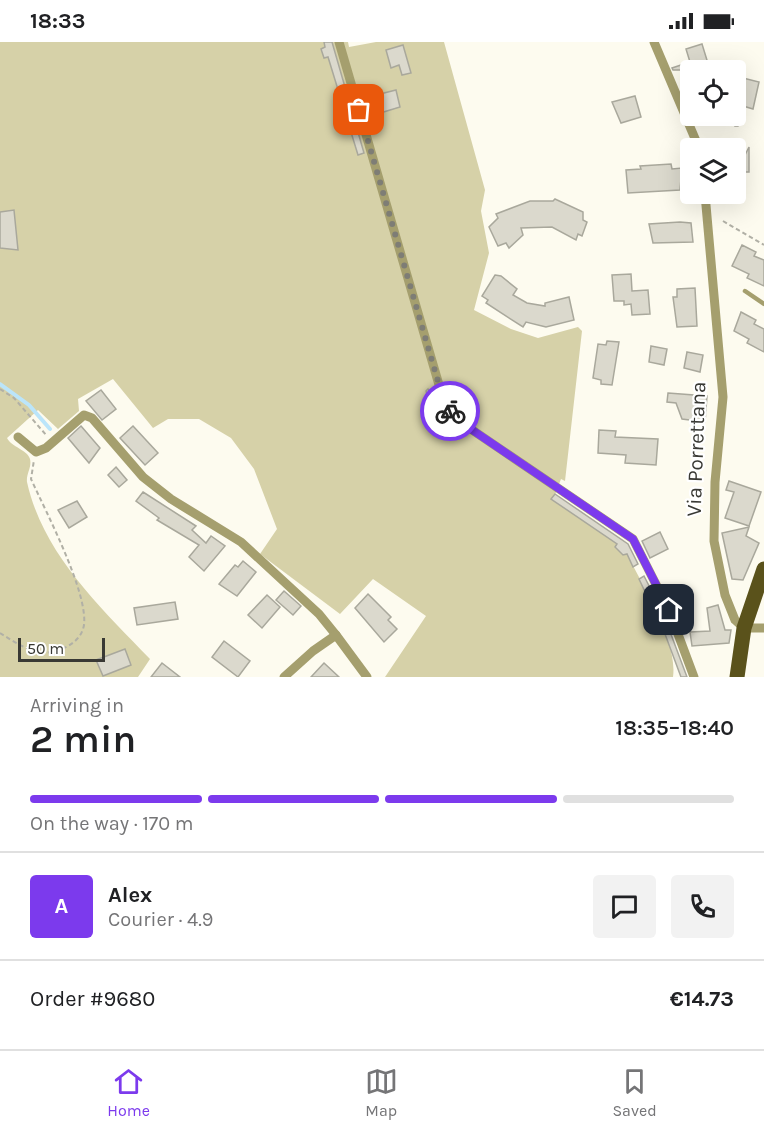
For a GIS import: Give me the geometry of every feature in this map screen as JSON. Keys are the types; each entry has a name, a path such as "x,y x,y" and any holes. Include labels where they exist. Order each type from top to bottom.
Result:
{"main road":[{"path":"737,677 744,628 764,569"}],"street":[{"path":"339,42 444,402 459,421 633,539 669,610 694,677"},
{"path":"654,42 695,138"},
{"name":"Via Porrettana","path":"706,204 723,397 715,482 714,541 725,595 735,620 744,628"},
{"path":"18,437 36,452 53,442 84,415 92,418 143,477 171,500 241,542 319,614 367,677"},
{"path":"744,628 764,628"},
{"path":"284,677 312,651 336,635"}],"lane":[{"path":"745,291 764,304"}],"path":[{"path":"723,221 764,245"},
{"path":"0,389 14,398 53,442"},
{"path":"433,399 436,411 445,423 455,430"},
{"path":"0,633 25,648 43,652 58,651 74,643 84,628 84,608 76,582 31,479 36,452"}],"shaded area":[{"path":"0,42 348,42 349,47 376,42 444,42 485,190 481,211 489,253 474,310 511,329 538,338 578,327 582,331 565,481 561,479 553,500 617,544 616,547 623,555 627,554 665,631 673,663 673,677 385,677 426,616 373,579 340,614 260,554 277,529 254,469 231,438 199,419 168,419 153,428 113,379 78,399 79,411 58,429 38,410 7,438 29,456 27,482 35,508 60,556 93,599 150,659 138,677 0,677"}],"building":[{"path":"324,42 332,42 364,153 358,155 328,57 324,58 321,49 325,47"},
{"path":"702,44 707,60 689,60 686,49"},
{"path":"403,45 411,73 402,75 399,65 391,68 386,50"},
{"path":"680,65 680,70 672,68"},
{"path":"746,79 759,82 753,109 746,107"},
{"path":"396,90 400,107 377,114 372,96"},
{"path":"635,96 641,117 621,123 612,102"},
{"path":"749,147 749,172 746,172 746,153"},
{"path":"671,164 672,169 680,168 680,190 628,193 626,170 641,169 640,166"},
{"path":"555,199 583,212 583,220 587,222 582,236 578,234 576,240 552,227 521,228 523,235 509,248 506,243 498,246 489,227 498,218 496,214 530,201 553,201"},
{"path":"14,210 18,250 0,248 0,212"},
{"path":"691,223 693,242 653,243 649,224"},
{"path":"742,245 756,252 754,256 764,260 764,286 747,278 749,274 732,266"},
{"path":"631,274 632,291 648,290 650,314 632,315 631,304 624,305 624,301 614,301 612,275"},
{"path":"495,275 501,276 517,289 513,295 527,303 545,306 545,303 569,297 574,320 546,327 526,322 523,327 486,303 488,300 482,296"},
{"path":"695,288 697,326 677,327 673,297 677,297 677,289"},
{"path":"741,312 756,320 754,324 764,329 764,352 747,343 749,339 734,331"},
{"path":"607,341 619,342 612,385 601,384 601,380 593,378 598,344 606,345"},
{"path":"651,346 667,349 664,365 649,362"},
{"path":"687,352 703,355 700,372 684,368"},
{"path":"428,389 456,435 438,423 436,425 426,391"},
{"path":"101,390 116,409 102,420 86,401"},
{"path":"668,393 707,396 705,422 682,419 676,403 667,402"},
{"path":"81,426 100,448 89,463 68,438"},
{"path":"133,426 158,453 145,465 120,438"},
{"path":"599,430 616,431 615,437 658,439 656,465 625,463 626,455 598,453"},
{"path":"116,467 127,480 119,487 108,475"},
{"path":"729,481 761,492 749,526 725,518 734,492 726,490"},
{"path":"143,492 196,526 192,530 206,543 211,536 225,546 204,571 189,557 199,545 157,520 159,518 136,501"},
{"path":"555,494 628,544 638,564 633,567 627,554 623,555 615,547 617,544 551,499"},
{"path":"77,501 87,517 69,528 58,510"},
{"path":"749,527 746,536 759,543 743,580 732,579 722,533"},
{"path":"660,532 668,549 650,558 642,541"},
{"path":"243,561 256,572 237,596 219,584 235,565 238,567"},
{"path":"644,576 663,613 687,677 681,677 665,634 639,579"},
{"path":"284,591 301,606 293,615 276,600"},
{"path":"368,594 391,617 388,620 397,629 384,642 355,608"},
{"path":"267,595 280,607 262,628 248,615"},
{"path":"175,602 178,619 137,625 134,608"},
{"path":"718,605 725,630 731,630 729,643 692,646 690,632 710,631 707,608"},
{"path":"224,641 250,661 238,677 212,657"},
{"path":"125,649 131,665 103,676 96,660"},
{"path":"162,663 180,677 151,677"},
{"path":"324,663 339,677 311,677"}],"waterway":[{"path":"0,384 29,405 50,429"}],"way so far":[{"path":"359,110 444,402 450,411"}],"route":[{"path":"450,411 459,421 633,539 669,610"}]}
